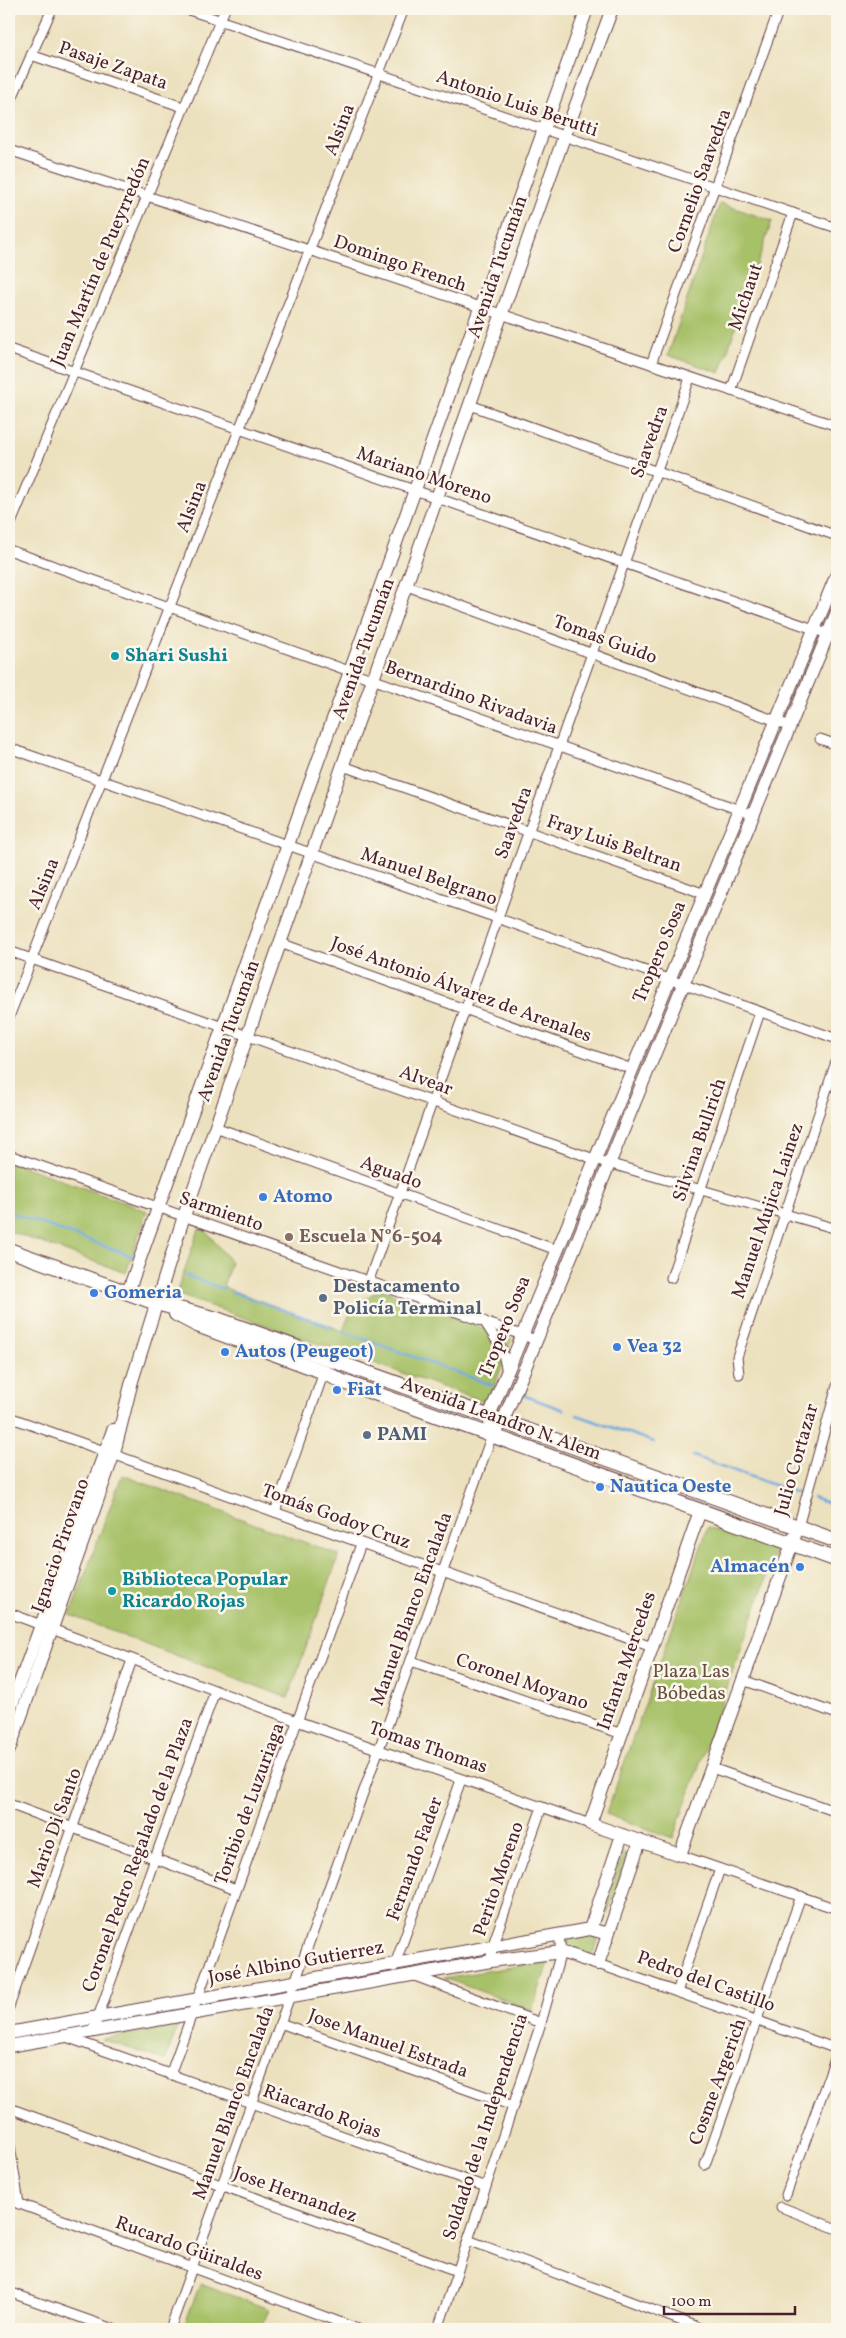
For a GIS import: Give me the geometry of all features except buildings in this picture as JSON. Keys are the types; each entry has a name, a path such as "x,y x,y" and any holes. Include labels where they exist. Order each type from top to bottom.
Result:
{"main road":[{"name":"Avenida Leandro N. Alem","path":"9,1250 156,1303 217,1319 837,1541"},
{"name":"Avenida Leandro N. Alem","path":"156,1303 197,1325 324,1372 341,1381 837,1560"}],"street":[{"path":"9,105 52,9"},
{"name":"Antonio Luis Berutti","path":"186,9 837,228"},
{"name":"Juan Martín de Pueyrredón","path":"9,528 225,9"},
{"name":"Alsina","path":"9,1017 404,9"},
{"name":"Avenida Tucumán","path":"128,1292 352,672 587,9"},
{"name":"Avenida Tucumán","path":"156,1303 247,1035 407,586 564,136 612,9"},
{"name":"Cornelio Saavedra","path":"651,364 780,9"},
{"name":"Pasaje Zapata","path":"31,55 183,108"},
{"name":"Domingo French","path":"9,150 837,426"},
{"name":"Michaut","path":"731,391 792,213"},
{"name":"Mariano Moreno","path":"9,349 828,634"},
{"name":"Saavedra","path":"368,1280 690,378"},
{"path":"470,405 837,536"},
{"name":"Bernardino Rivadavia","path":"9,550 754,815"},
{"name":"Tropero Sosa","path":"489,1416 837,574"},
{"name":"Tomas Guido","path":"407,586 790,726"},
{"name":"Tropero Sosa","path":"492,1436 503,1422 837,612"},
{"path":"820,739 837,745"},
{"name":"Manuel Belgrano","path":"9,748 290,845 837,1039"},
{"name":"Fray Luis Beltran","path":"342,766 705,894"},
{"name":"José Antonio Álvarez de Arenales","path":"280,943 632,1069"},
{"name":"Alvear","path":"9,951 594,1159 837,1229"},
{"name":"Silvina Bullrich","path":"671,1278 760,1012"},
{"name":"Manuel Mujica Lainez","path":"739,1374 737,1357 837,1059"},
{"name":"Aguado","path":"215,1127 557,1250"},
{"name":"Sarmiento","path":"9,1154 536,1340"},
{"name":"Ignacio Pirovano","path":"9,1750 46,1627 109,1452 156,1303"},
{"path":"484,1321 502,1349 507,1372"},
{"path":"275,1512 324,1372"},
{"name":"Julio Cortazar","path":"680,1855 793,1544 837,1386"},
{"path":"489,1416 492,1436"},
{"name":"Tomás Godoy Cruz","path":"9,1417 442,1574 652,1647"},
{"name":"Manuel Blanco Encalada","path":"170,2329 492,1436"},
{"name":"Infanta Mercedes","path":"590,1824 700,1511"},
{"name":"Toribio de Luzuriaga","path":"170,2074 361,1544"},
{"name":"Tomas Thomas","path":"9,1614 378,1751 837,1909"},
{"name":"Ignacio Pirovano","path":"9,1712 46,1627"},
{"name":"Mario Di Santo","path":"9,2007 132,1660"},
{"name":"Coronel Moyano","path":"411,1660 622,1734"},
{"path":"744,1680 837,1714"},
{"name":"Coronel Pedro Regalado de la Plaza","path":"93,2031 215,1691"},
{"path":"712,1768 837,1812"},
{"name":"Fernando Fader","path":"395,1978 393,1965 461,1780"},
{"path":"9,1804 236,1889"},
{"name":"Perito Moreno","path":"491,1961 492,1947 542,1808"},
{"path":"608,1934 590,1929 622,1835"},
{"path":"598,1964 640,1841"},
{"path":"677,1992 720,1869"},
{"name":"Cosme Argerich","path":"705,2164 801,1896"},
{"name":"José Albino Gutierrez","path":"9,2033 590,1929"},
{"name":"Soldado de la Independencia","path":"438,2329 540,2023 561,1952 559,1935"},
{"name":"José Albino Gutierrez","path":"9,2046 491,1961 561,1952"},
{"name":"Pedro del Castillo","path":"561,1952 837,2049"},
{"path":"412,1975 540,2023"},
{"name":"Jose Manuel Estrada","path":"280,2022 512,2106"},
{"name":"Riacardo Rojas","path":"63,2036 486,2188"},
{"path":"786,2195 837,2053"},
{"name":"Jose Hernandez","path":"9,2108 458,2271"},
{"path":"9,2139 19,2204"},
{"name":"Rucardo Güiraldes","path":"9,2200 358,2329"},
{"path":"781,2208 837,2229"},
{"path":"468,2240 703,2329"},
{"path":"9,2292 113,2329"}],"green space":[{"path":"720,203 772,221 720,373 668,355"},
{"path":"9,1161 147,1211 126,1273 9,1231"},
{"path":"199,1229 206,1231 231,1262 223,1287 343,1331 353,1306 381,1289 512,1339 488,1403 176,1294"},
{"path":"122,1475 339,1555 288,1698 70,1615"},
{"name":"Plaza Las Bóbedas","path":"708,1527 776,1551 673,1838 606,1814"},
{"path":"623,1853 627,1855 604,1924 599,1923"},
{"path":"587,1934 596,1937 598,1940 594,1954 590,1955 568,1948 567,1938"},
{"path":"549,1961 532,2010 444,1978"},
{"path":"178,2026 165,2060 101,2039"},
{"path":"200,2284 269,2309 261,2329 183,2329"}],"waterway":[{"path":"9,1212 135,1257"},
{"path":"185,1275 223,1289"},
{"path":"232,1292 332,1327"},
{"path":"341,1331 492,1385"},
{"path":"520,1394 564,1410"},
{"path":"577,1415 654,1442"},
{"path":"693,1456 799,1494"},
{"path":"813,1498 837,1507"}],"place":[{"name":"Shari Sushi","path":"115,656"},
{"name":"Atomo","path":"263,1197"},
{"name":"Escuela N°6-504","path":"289,1237"},
{"name":"Gomeria","path":"94,1293"},
{"name":"Destacamento Policía Terminal","path":"323,1298"},
{"name":"Vea 32","path":"617,1347"},
{"name":"Autos (Peugeot)","path":"225,1352"},
{"name":"Fiat","path":"337,1390"},
{"name":"PAMI","path":"367,1435"},
{"name":"Nautica Oeste","path":"600,1487"},
{"name":"Almacén","path":"800,1567"},
{"name":"Biblioteca Popular Ricardo Rojas","path":"112,1591"}]}
